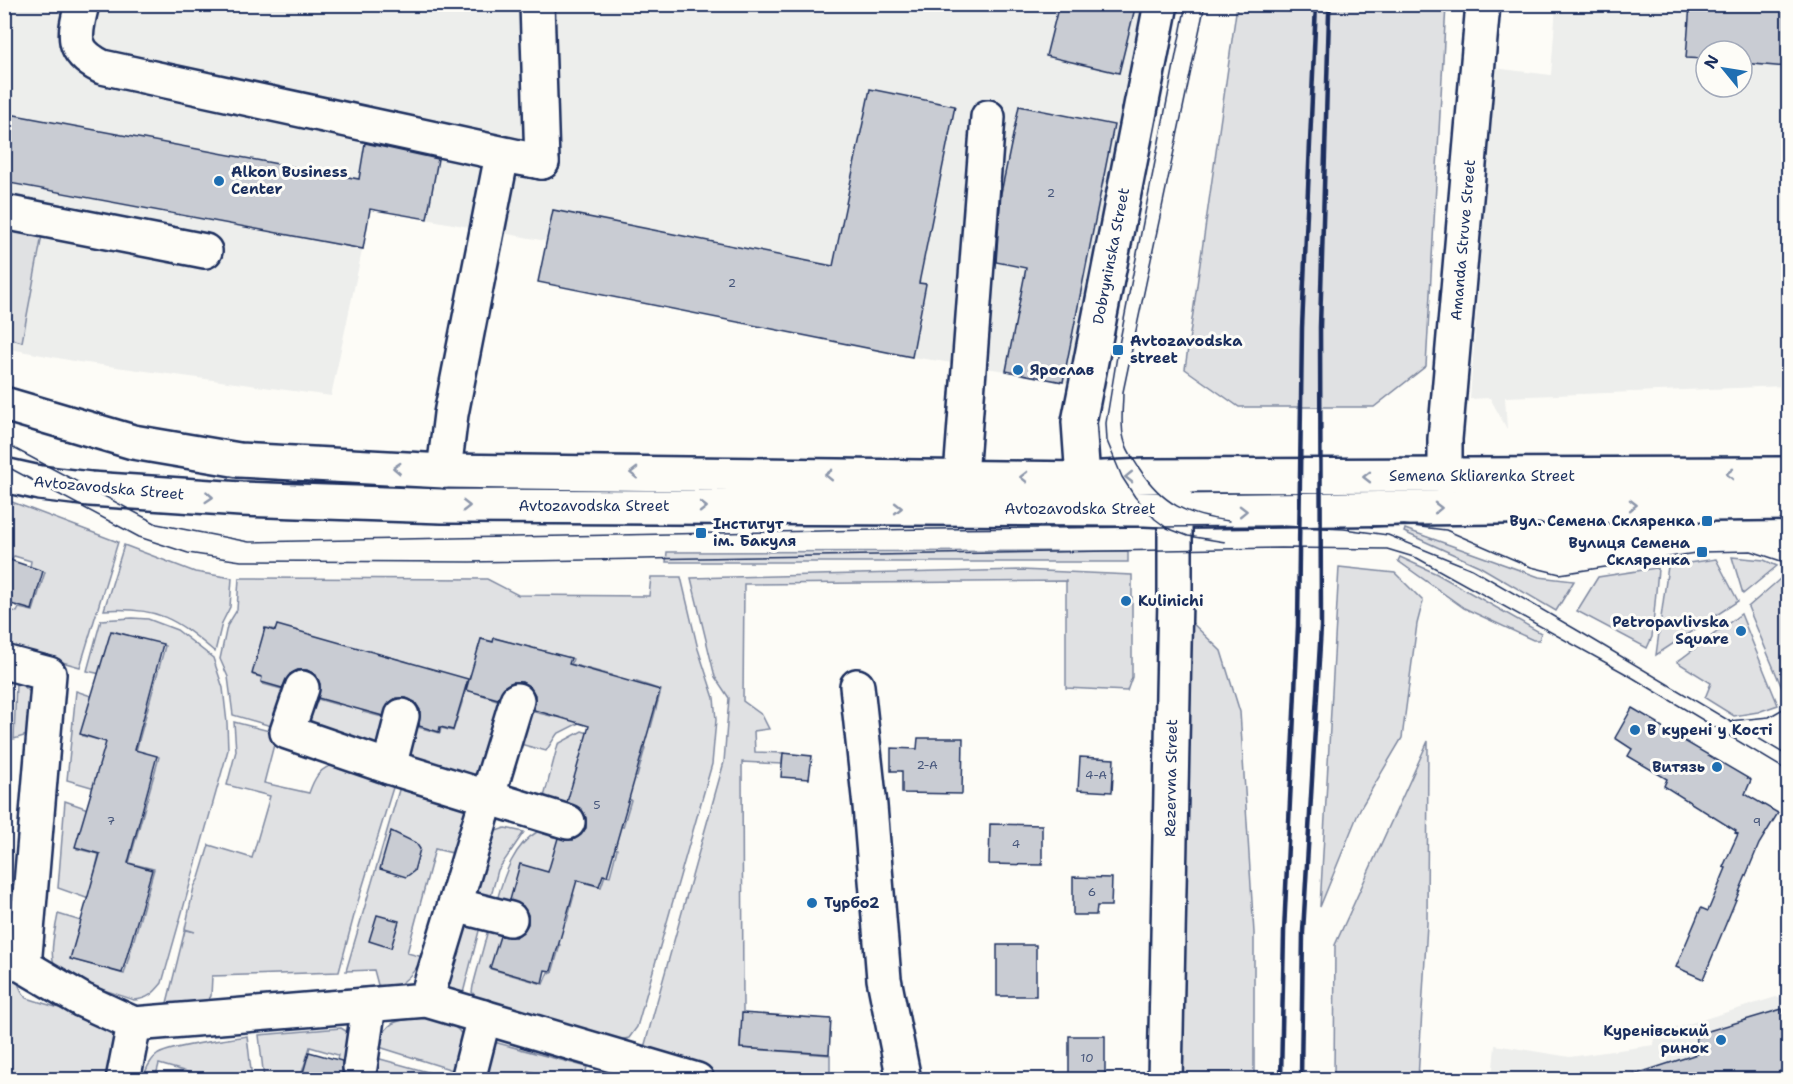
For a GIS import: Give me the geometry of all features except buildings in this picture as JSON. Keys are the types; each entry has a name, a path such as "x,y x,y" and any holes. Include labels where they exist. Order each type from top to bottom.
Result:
{"main road":[{"path":"82,4 75,33 79,49 88,60 102,67 542,162"},
{"path":"537,4 542,162"},
{"name":"Dobryninska Street","path":"1082,494 1079,422 1161,4"},
{"name":"Amanda Struve Street","path":"1444,477 1445,439 1483,4"},
{"path":"961,476 988,117"},
{"path":"444,471 451,414 502,155 542,162"},
{"path":"4,212 205,251"},
{"name":"Avtozavodska Street","path":"4,404 133,442 238,460 444,471 961,476 1180,511"},
{"name":"Semena Skliarenka Street","path":"1175,477 1788,474"},
{"name":"Avtozavodska Street","path":"4,475 40,483 136,492 241,499 442,506 1082,494 1175,477"},
{"name":"Rezervna Street","path":"1165,1080 1174,610 1180,511 1175,477"},
{"name":"Semena Skliarenka Street","path":"1180,511 1788,503"},
{"path":"4,662 49,674 24,966 82,1000 134,1024 426,1000 697,1080"},
{"path":"857,686 870,806 884,979 904,1080"},
{"path":"302,688 287,732 389,767 568,822"},
{"path":"426,1000 518,700"},
{"path":"389,767 402,716"},
{"path":"455,905 510,919"},
{"path":"360,1066 369,1005"},
{"path":"468,1080 484,1017"},
{"path":"123,1080 134,1024"}],"shaded area":[{"path":"4,5 1148,5 1071,384 1006,371 912,357 538,282 546,241 371,209 331,396 79,362 5,348"},
{"path":"1237,5 1446,5 1426,366 1374,407 1239,407 1185,369"},
{"path":"1556,5 1788,5 1788,386 1505,397 1507,429 1490,398 1470,399 1494,68 1551,75"},
{"path":"4,222 43,230 22,342 5,337"},
{"path":"4,499 118,542 80,667 5,646 5,609 17,612 19,608 33,611 45,572 30,567 31,561 14,556 12,560 5,558"},
{"path":"1405,529 1539,577 1574,581 1556,611 1479,566 1404,532"},
{"path":"124,545 195,572 232,578 230,607 222,623 215,652 177,623 165,617 138,611 104,610"},
{"path":"1128,551 1128,562 666,562 667,552"},
{"path":"1400,557 1437,574 1541,633 1539,640 1533,640 1464,608 1398,561"},
{"path":"1732,557 1764,560 1777,566 1743,594"},
{"path":"1716,559 1738,601 1656,655 1668,566"},
{"path":"1339,567 1395,573 1423,601 1417,624 1402,738 1360,809 1320,907"},
{"path":"1658,569 1652,637 1647,648 1577,611 1598,577"},
{"path":"1021,570 1132,575 1132,677 1127,691 1066,688 1066,581 744,584 743,701 762,715 769,729 754,731 755,752 783,753 782,764 742,762 743,1013 740,1048 830,1055 830,1076 829,1080 730,1079 642,1055 724,762 729,698 715,677 691,578"},
{"path":"1788,572 1788,699 1787,700 1748,607"},
{"path":"651,577 681,577 698,649 714,698 716,720 712,764 637,1027 629,1038 619,1040 477,999 472,992 489,926 502,931 491,969 543,984 548,972 552,973 560,945 556,943 563,921 567,921 574,895 571,893 574,880 601,887 605,875 610,876 620,826 623,827 631,800 627,798 632,776 637,777 645,748 641,747 647,726 651,727 661,690 634,681 632,687 610,680 611,675 571,664 573,659 495,638 494,642 482,639 470,684 405,661 267,628 253,675 264,678 263,684 289,691 278,728 233,715 228,677 220,659 227,626 237,610 239,578 487,579 518,595 649,596"},
{"path":"1183,614 1221,651 1240,712 1254,933 1254,1079 1176,1080"},
{"path":"1741,614 1778,705 1758,712 1734,716 1705,698 1711,683 1677,662"},
{"path":"148,619 177,630 213,658 223,688 228,750 162,983 150,995 134,1000 88,984 65,973 57,967 53,960 52,949 58,914 81,921 71,959 124,974 154,869 129,863 159,757 136,751 165,646 113,631 101,674 87,671 101,620"},
{"path":"5,679 9,681 5,777"},
{"path":"16,681 24,686 33,697 35,716 34,733 14,739"},
{"path":"467,687 505,703 484,764 471,778 405,764 414,726 440,733 441,728 453,731"},
{"path":"76,691 94,697 83,736 107,742 95,788 67,780"},
{"path":"314,698 339,705 340,700 365,707 363,712 390,719 380,756 304,735"},
{"path":"530,711 556,717 558,712 585,720 557,734 546,751 520,744"},
{"path":"234,722 277,733 264,783 309,793 322,771 336,765 395,781 339,972 212,976 211,996 205,1005 164,1015 185,930 195,932 185,929 194,887 209,845 252,858 270,796 227,785 236,751"},
{"path":"582,731 588,733 567,810 543,801 558,744"},
{"path":"1428,741 1427,924 1418,1079 1334,1079 1335,945"},
{"path":"401,783 466,806 469,811 457,854 435,849 407,953 423,957 404,981 385,988 378,985 374,970 346,971"},
{"path":"65,801 88,809 77,849 99,854 89,899 58,888"},
{"path":"505,828 524,832 498,870 490,900 467,893 493,832"},
{"path":"537,832 554,837 556,832 561,833 549,873 521,866 510,904 497,900 516,853"},
{"path":"465,925 480,927 462,997 446,993 444,978"},
{"path":"5,950 13,952 18,982 27,998 88,1019 109,1032 118,1041 118,1079 5,1080"},
{"name":"Куренівський ринок","path":"1776,997 1788,1002 1788,1066 1773,1079 1492,1080 1495,1045 1570,1057 1654,1045 1653,1035"},
{"path":"428,1017 449,1024 457,1029 465,1039 459,1072 376,1046 386,1029 396,1022"},
{"path":"341,1028 349,1033 350,1067 336,1063 338,1055 310,1047 300,1079 264,1079 259,1035"},
{"path":"247,1036 252,1079 212,1079 159,1064 155,1079 143,1079 152,1060 163,1052"},
{"path":"494,1042 587,1067 584,1079 559,1079 528,1071 525,1079 478,1080"},
{"path":"373,1057 453,1079 396,1079 369,1072"}],"tram line":[{"path":"1186,4 1118,350 1106,423 1107,441 1122,477 1135,497 1155,519 1167,528 1188,536 1225,542"},
{"path":"1205,4 1123,392 1122,428 1130,454 1157,491 1189,512 1229,521"},
{"path":"4,443 157,524 249,542 928,529 1280,526 1344,529 1388,535 1472,569 1788,756"},
{"path":"4,465 139,537 188,553 241,561 470,562 1281,548 1387,549 1417,558 1628,675 1788,771"},
{"path":"1371,527 1404,525 1446,530 1531,567 1560,574 1702,552 1751,551 1784,562 1788,567"},
{"path":"1729,721 1769,717 1788,706"}],"railway":[{"path":"1281,1080 1284,932 1298,626 1302,328 1316,4"},
{"path":"1301,1080 1303,932 1321,627 1320,327 1330,4"}],"place":[{"name":"Alkon Business Center","path":"219,181"},
{"name":"Avtozavodska street","path":"1118,350"},
{"name":"Ярослав","path":"1018,370"},
{"name":"Вул. Семена Скляренка","path":"1707,521"},
{"name":"Інститут ім. Бакуля","path":"701,533"},
{"name":"Вулиця Семена Скляренка","path":"1702,552"},
{"name":"Kulinichi","path":"1126,601"},
{"name":"Petropavlivska Square","path":"1741,631"},
{"name":"В курені у Кості","path":"1635,730"},
{"name":"Витязь","path":"1717,767"},
{"name":"Турбо2","path":"812,903"},
{"name":"Куренівський ринок","path":"1721,1040"}]}
